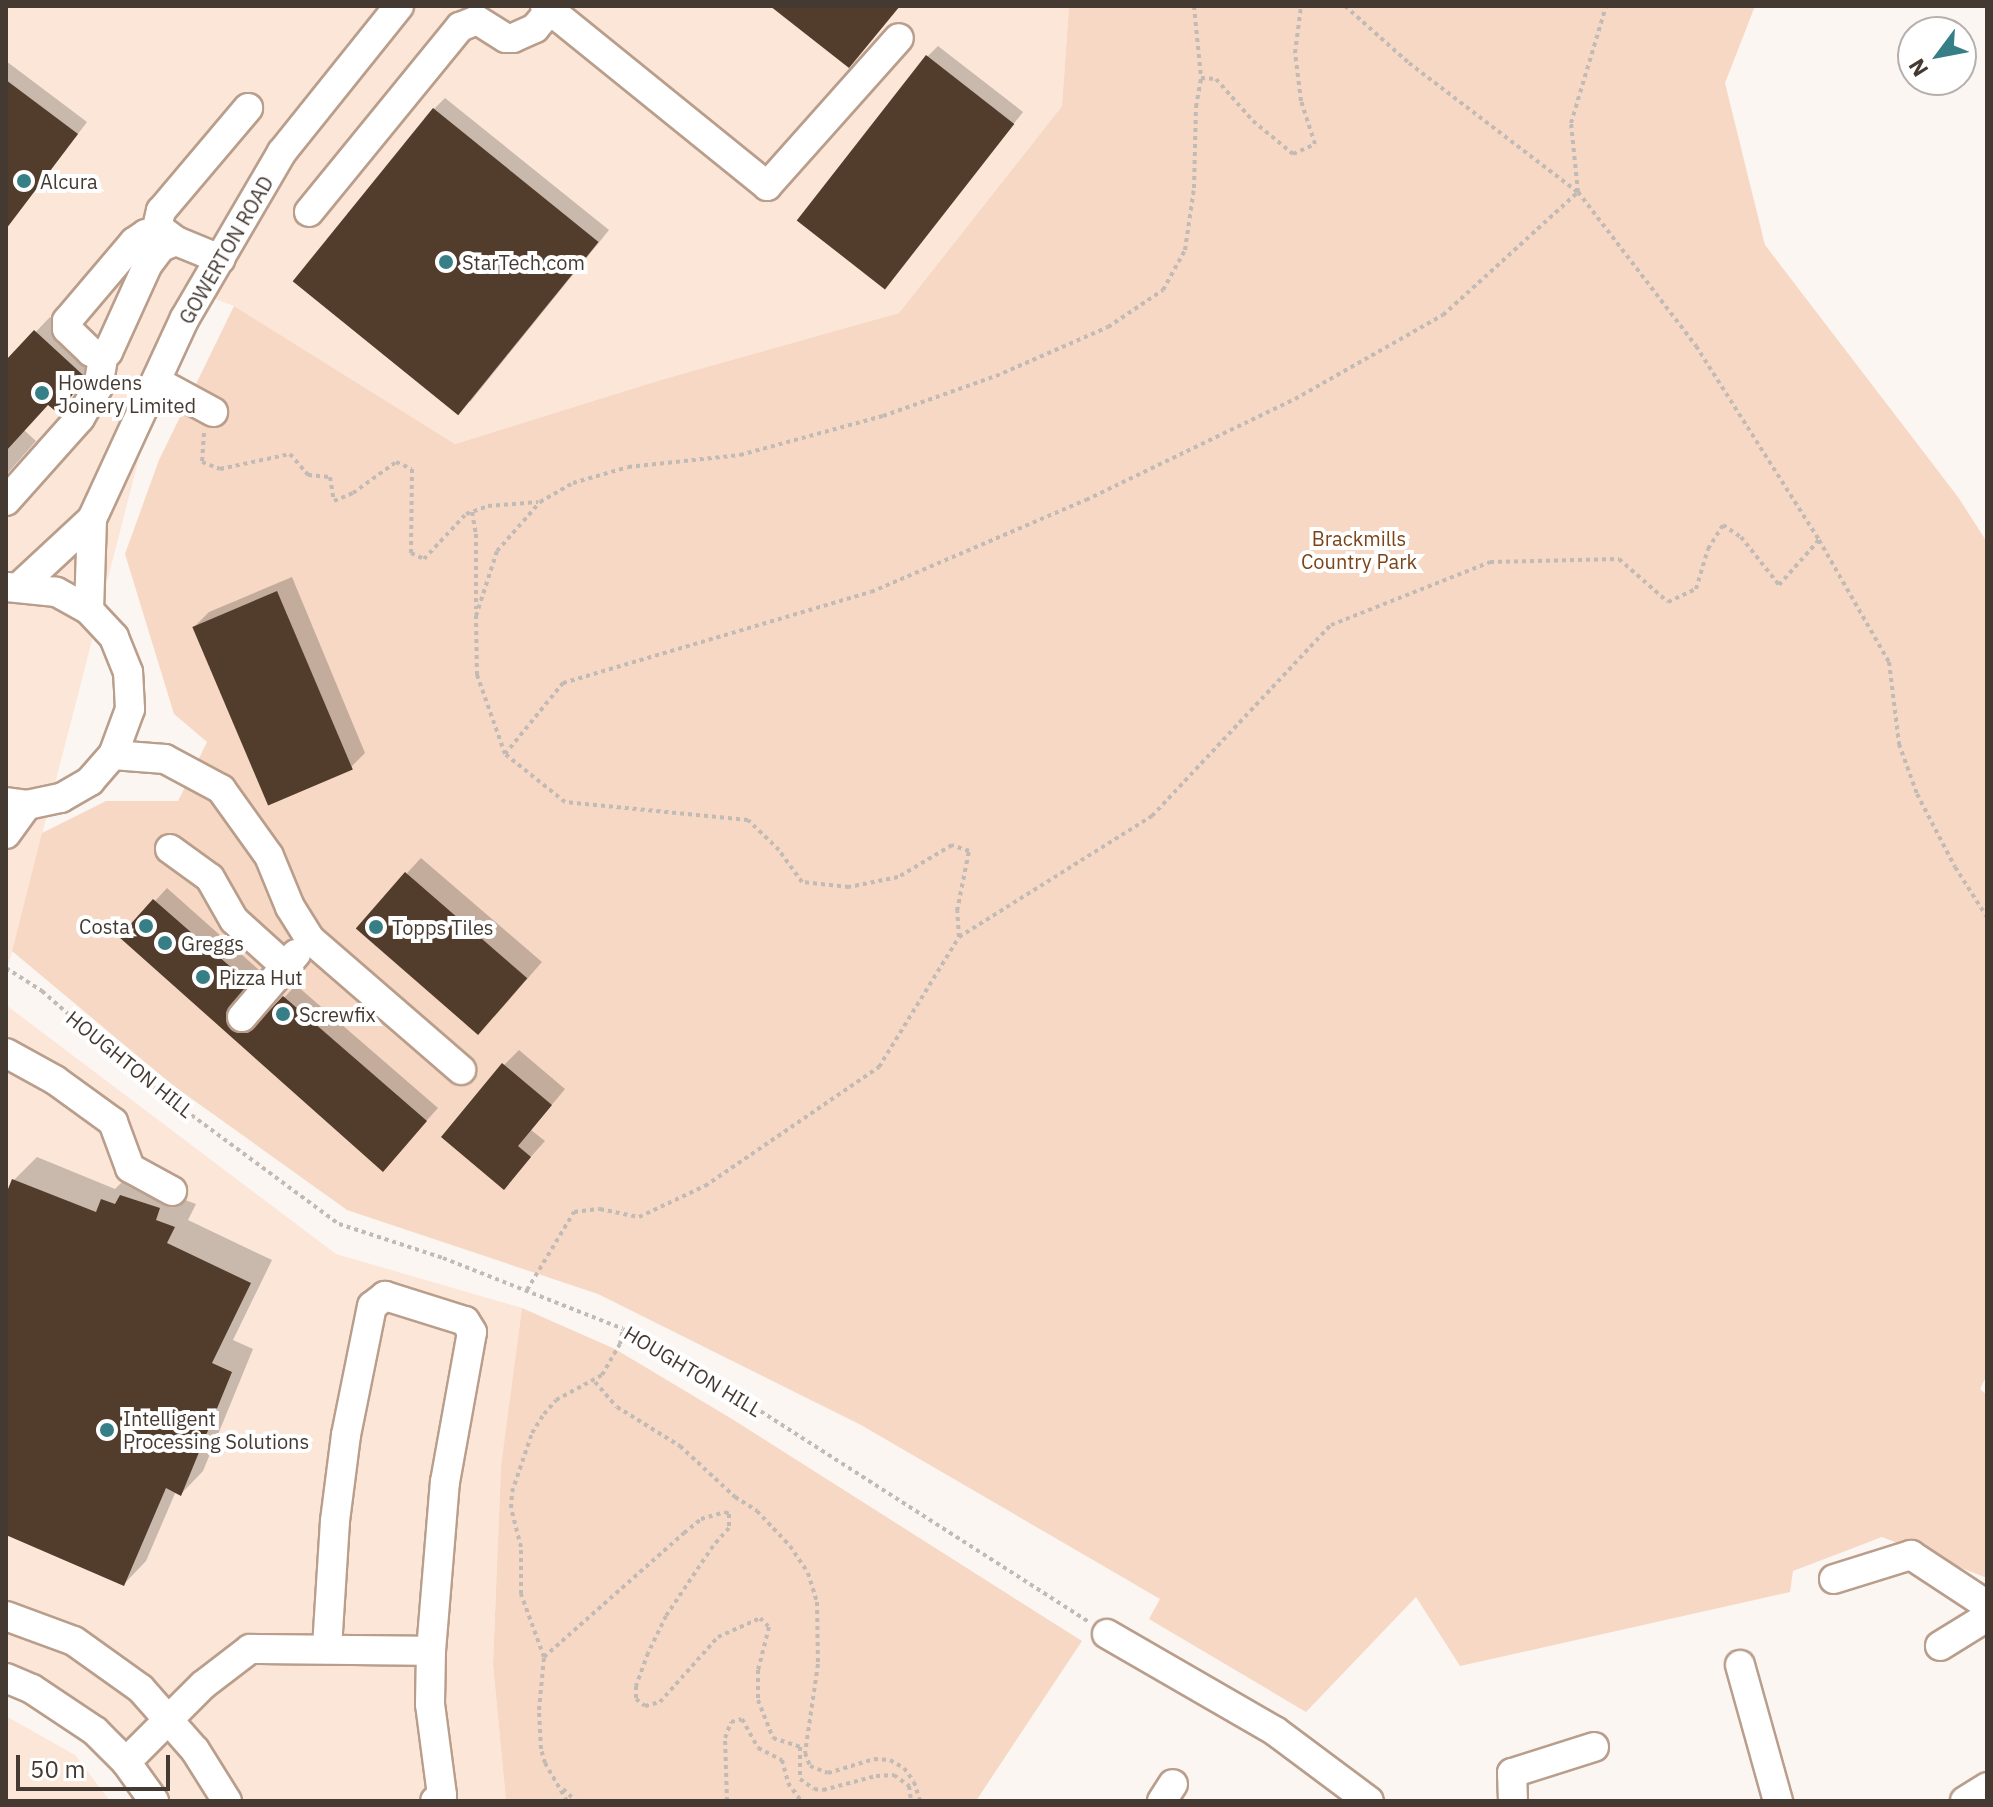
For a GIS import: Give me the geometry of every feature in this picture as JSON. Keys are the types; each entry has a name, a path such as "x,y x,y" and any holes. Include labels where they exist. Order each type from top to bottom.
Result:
{"street":[{"name":"GOWERTON ROAD","path":"89,610 92,519 185,318 282,152 399,6"},
{"path":"309,212 460,27 477,20 506,38 513,38 535,28 547,8 767,186 899,38"},
{"path":"6,501 80,418 98,387 104,354 148,264 166,236 161,211 248,108"},
{"path":"104,354 91,352 76,340 67,329 67,321 134,242 166,236 220,259"},
{"path":"156,381 210,410"},
{"name":"GOWERTON ROAD","path":"13,587 92,519"},
{"path":"6,834 17,803 61,798 90,781 113,755 130,709 128,672 114,637 89,610 56,592 13,587"},
{"path":"130,709 165,759"},
{"path":"113,755 165,759 221,789 269,856 290,907 310,939 461,1070"},
{"path":"170,849 210,878 234,920 286,967"},
{"path":"242,1017 310,939"},
{"path":"6,1053 55,1080 113,1122 130,1168 172,1191"},
{"path":"327,1649 335,1521 346,1435 372,1306 385,1296 465,1321 472,1332 443,1497 431,1651 430,1704 442,1795 435,1801"},
{"path":"1834,1579 1911,1555 1987,1605"},
{"path":"6,1616 74,1641 141,1689 169,1717 209,1770 227,1801"},
{"path":"1940,1646 1987,1617"},
{"path":"1107,1634 1275,1731 1369,1801"},
{"path":"126,1762 169,1717 243,1652 327,1649 431,1651"},
{"path":"1740,1665 1778,1801"},
{"path":"6,1678 32,1689 95,1731 126,1762 154,1801"},
{"path":"1513,1801 1512,1773 1594,1747"},
{"path":"1965,1801 1987,1787"}],"path":[{"path":"476,616 497,551 540,502 573,483 628,467 740,455 883,416 996,376 1108,327 1163,290 1185,250 1194,188 1196,107 1201,78 1194,6"},
{"path":"1201,78 1216,79 1253,121 1293,154 1315,144 1301,101 1295,53 1301,6"},
{"path":"1345,6 1409,63 1578,192 1696,346 1819,540 1889,662 1899,744 1917,794 1955,867 1987,917"},
{"path":"1578,192 1571,123 1606,6"},
{"path":"505,754 563,683 871,592 1086,500 1295,399 1443,315 1578,192"},
{"path":"210,410 202,462 220,469 290,454 308,475 330,477 334,501 353,493 396,462 412,469 411,553 424,559 472,512 488,506 540,502"},
{"path":"472,512 476,534 477,675 505,754 565,802 748,820 779,850 802,882 849,887 898,877 952,845 969,851 957,911 959,937"},
{"path":"527,1290 574,1212 600,1209 639,1217 705,1186 879,1067 959,937 1152,816 1331,625 1490,562 1619,559 1668,602 1696,589 1708,549 1723,525 1741,537 1779,585 1819,540"},
{"name":"HOUGHTON HILL","path":"8,969 42,991 140,1077 339,1224 527,1290 623,1329 754,1407 1107,1634"},
{"path":"567,1801 545,1763 539,1733 544,1657 521,1594 521,1547 511,1508 512,1492 532,1433 544,1414 556,1400 595,1382 613,1357 623,1329"},
{"path":"595,1382 617,1407 680,1446 735,1497 757,1511 790,1546 808,1573 817,1602 818,1664 805,1753 810,1766 815,1771 828,1773 874,1759 890,1760 904,1768 914,1782 920,1801"},
{"path":"544,1657 701,1519 725,1512 729,1514 729,1528 713,1546 666,1616 636,1686 636,1699 645,1706 654,1705 718,1637 760,1618 767,1622 769,1634 758,1670 758,1700 773,1738 800,1747 800,1779 814,1789 823,1790 876,1776 894,1775 909,1786 911,1801"},
{"path":"727,1801 725,1738 731,1722 742,1719 758,1748 782,1760 788,1783 801,1801"},
{"path":"553,1779 576,1801"}],"shaded area":[{"path":"6,6 1069,6 1062,106 899,313 664,379 455,444 234,306 183,287 6,974"},
{"path":"6,1005 336,1254 522,1308 501,1467 493,1664 506,1801 171,1801 116,1727 38,1677 6,1668"},
{"path":"6,1716 75,1755 110,1801 6,1801"}],"green space":[{"name":"Brackmills Country Park","path":"1069,6 1755,6 1725,83 1765,245 1958,497 1987,542 1987,1375 1980,1389 1987,1395 1987,1578 1882,1537 1793,1571 1790,1592 1460,1666 1416,1597 1306,1712 1149,1619 1160,1599 861,1425 598,1294 347,1210 171,1084 12,951 42,833 106,801 178,801 207,742 174,714 125,554 159,460 234,306 455,444 664,379 899,313 1062,106"},
{"path":"522,1308 615,1349 732,1419 1082,1641 976,1801 506,1801 493,1664 501,1466"}],"building":[{"path":"770,6 900,6 849,68"},
{"path":"926,55 1014,124 885,289 797,220"},
{"name":"Alcura","path":"6,80 78,134 6,229"},
{"name":"StarTech.com","path":"433,108 599,242 458,415 293,281"},
{"name":"Howdens Joinery Limited","path":"34,330 83,375 82,381 59,414 48,405 6,451 6,360"},
{"path":"277,591 353,770 268,806 192,627"},
{"path":"405,872 527,978 478,1035 356,929"},
{"path":"153,899 249,983 226,1013 232,1030 248,1033 283,996 427,1121 383,1172 119,937"},
{"path":"502,1063 552,1105 518,1146 531,1157 504,1190 441,1137"},
{"name":"Intelligent Processing Solutions","path":"12,1179 96,1212 101,1199 115,1204 120,1195 160,1208 156,1220 175,1227 167,1243 251,1283 212,1363 232,1372 181,1496 166,1488 124,1586 6,1535 6,1194"}],"place":[{"name":"Alcura","path":"24,181"},
{"name":"StarTech.com","path":"446,262"},
{"name":"Howdens Joinery Limited","path":"42,393"},
{"name":"Costa","path":"146,926"},
{"name":"Topps Tiles","path":"376,927"},
{"name":"Greggs","path":"165,943"},
{"name":"Pizza Hut","path":"203,977"},
{"name":"Screwfix","path":"283,1014"},
{"name":"Intelligent Processing Solutions","path":"107,1430"}]}
